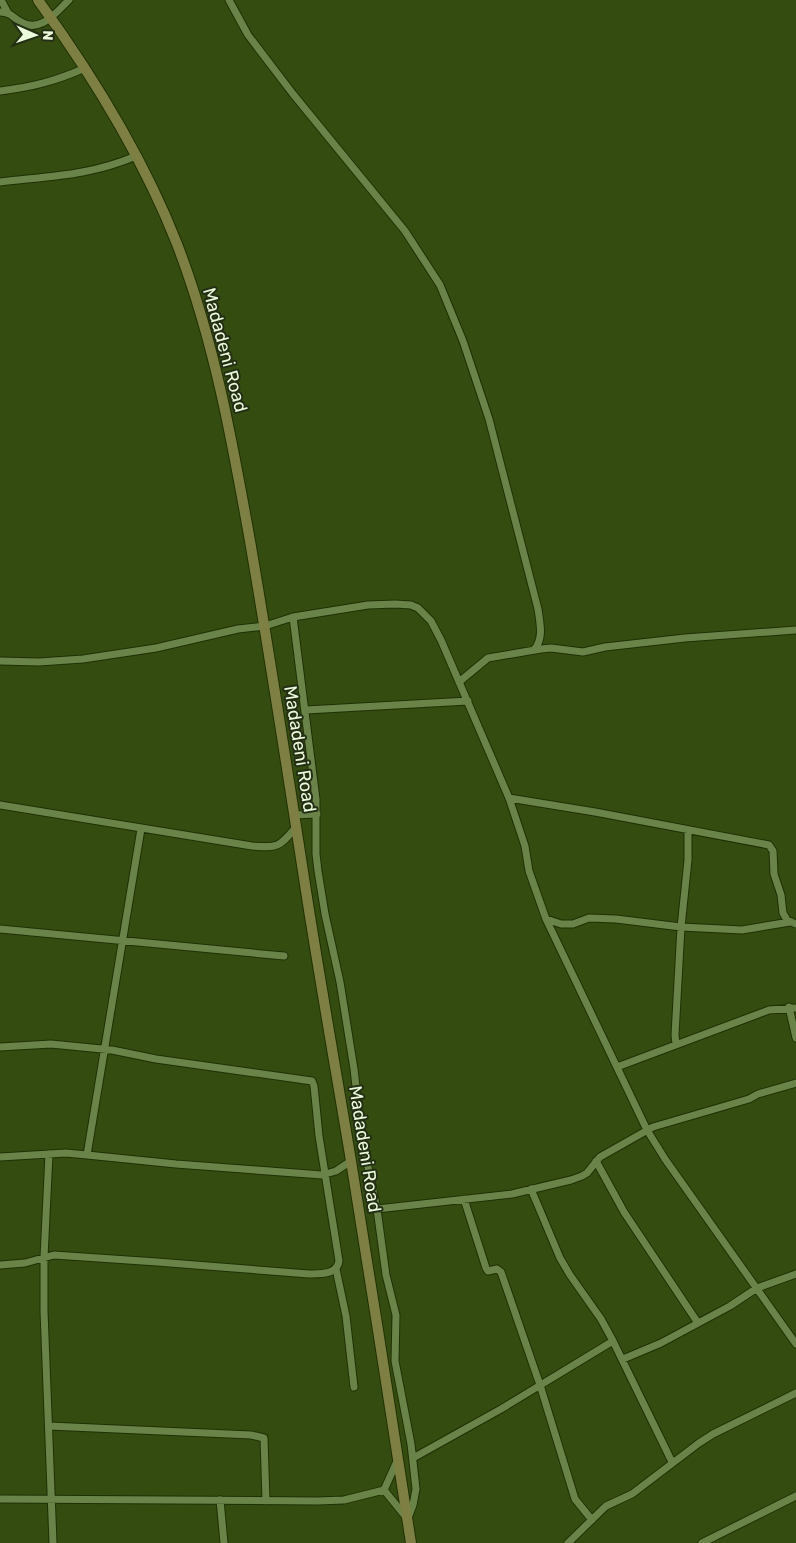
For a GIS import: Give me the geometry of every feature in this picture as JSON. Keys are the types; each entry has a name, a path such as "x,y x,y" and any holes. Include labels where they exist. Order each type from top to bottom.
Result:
{"street":[{"path":"1,0 8,13 20,22 30,25 36,25 51,18 69,0"},
{"name":"Madadeni Road","path":"38,0 85,68 120,125 136,156 176,242 210,343 234,447 265,626 411,1543"},
{"path":"229,0 244,30 286,86 405,231 445,296 481,392 489,419 535,600 541,635 539,644 534,650"},
{"path":"0,12 8,13"},
{"path":"0,90 32,86 64,77 85,68"},
{"path":"0,182 84,173 115,165 136,156"},
{"path":"0,661 39,662 84,659 156,648 238,629 265,626 294,617 368,605 395,604 411,605 418,608 431,621 468,701 509,798 525,846 529,871 546,919 647,1130 665,1159 796,1344"},
{"path":"294,617 317,814 316,854 318,871 340,982 353,1061 362,1139 377,1209 386,1275 396,1315 395,1361 413,1458 415,1498 408,1520"},
{"path":"459,682 488,658 534,650 551,648 583,652 605,647 685,638 796,630"},
{"path":"306,710 468,701"},
{"path":"509,798 764,844 772,848 774,874 782,895 784,913 787,920 793,923"},
{"path":"0,805 252,846 270,847 279,845 296,826"},
{"path":"294,815 317,814"},
{"path":"88,1155 141,829"},
{"path":"676,1044 680,927 688,860 688,831"},
{"path":"546,919 561,924 573,924 589,918 616,919 680,927 742,930 793,923"},
{"path":"0,929 284,956"},
{"path":"617,1067 768,1010 793,1008 796,1038"},
{"path":"0,1046 51,1044 104,1049 156,1059 312,1081 339,1261 336,1270 346,1316 354,1387"},
{"path":"377,1209 512,1194 582,1176 596,1161 647,1130 796,1083"},
{"path":"0,1157 49,1154 88,1155 176,1164 326,1175 351,1161"},
{"path":"49,1154 44,1257 44,1311 53,1543"},
{"path":"596,1161 624,1212 698,1323"},
{"path":"531,1189 560,1258 601,1319 623,1359 672,1462"},
{"path":"464,1199 486,1268 488,1271 497,1269 501,1272 540,1385 575,1499 592,1520"},
{"path":"0,1265 25,1263 54,1255 309,1274 320,1274 336,1270"},
{"path":"623,1359 661,1343 730,1306 757,1288 796,1274"},
{"path":"413,1458 459,1434 613,1341"},
{"path":"568,1543 606,1506 632,1494 672,1462 713,1434 796,1393"},
{"path":"49,1426 251,1435 264,1438 266,1501"},
{"path":"384,1490 398,1459"},
{"path":"0,1499 344,1500 384,1490"},
{"path":"384,1490 408,1520"},
{"path":"702,1543 796,1496"},
{"path":"220,1500 224,1543"}]}
